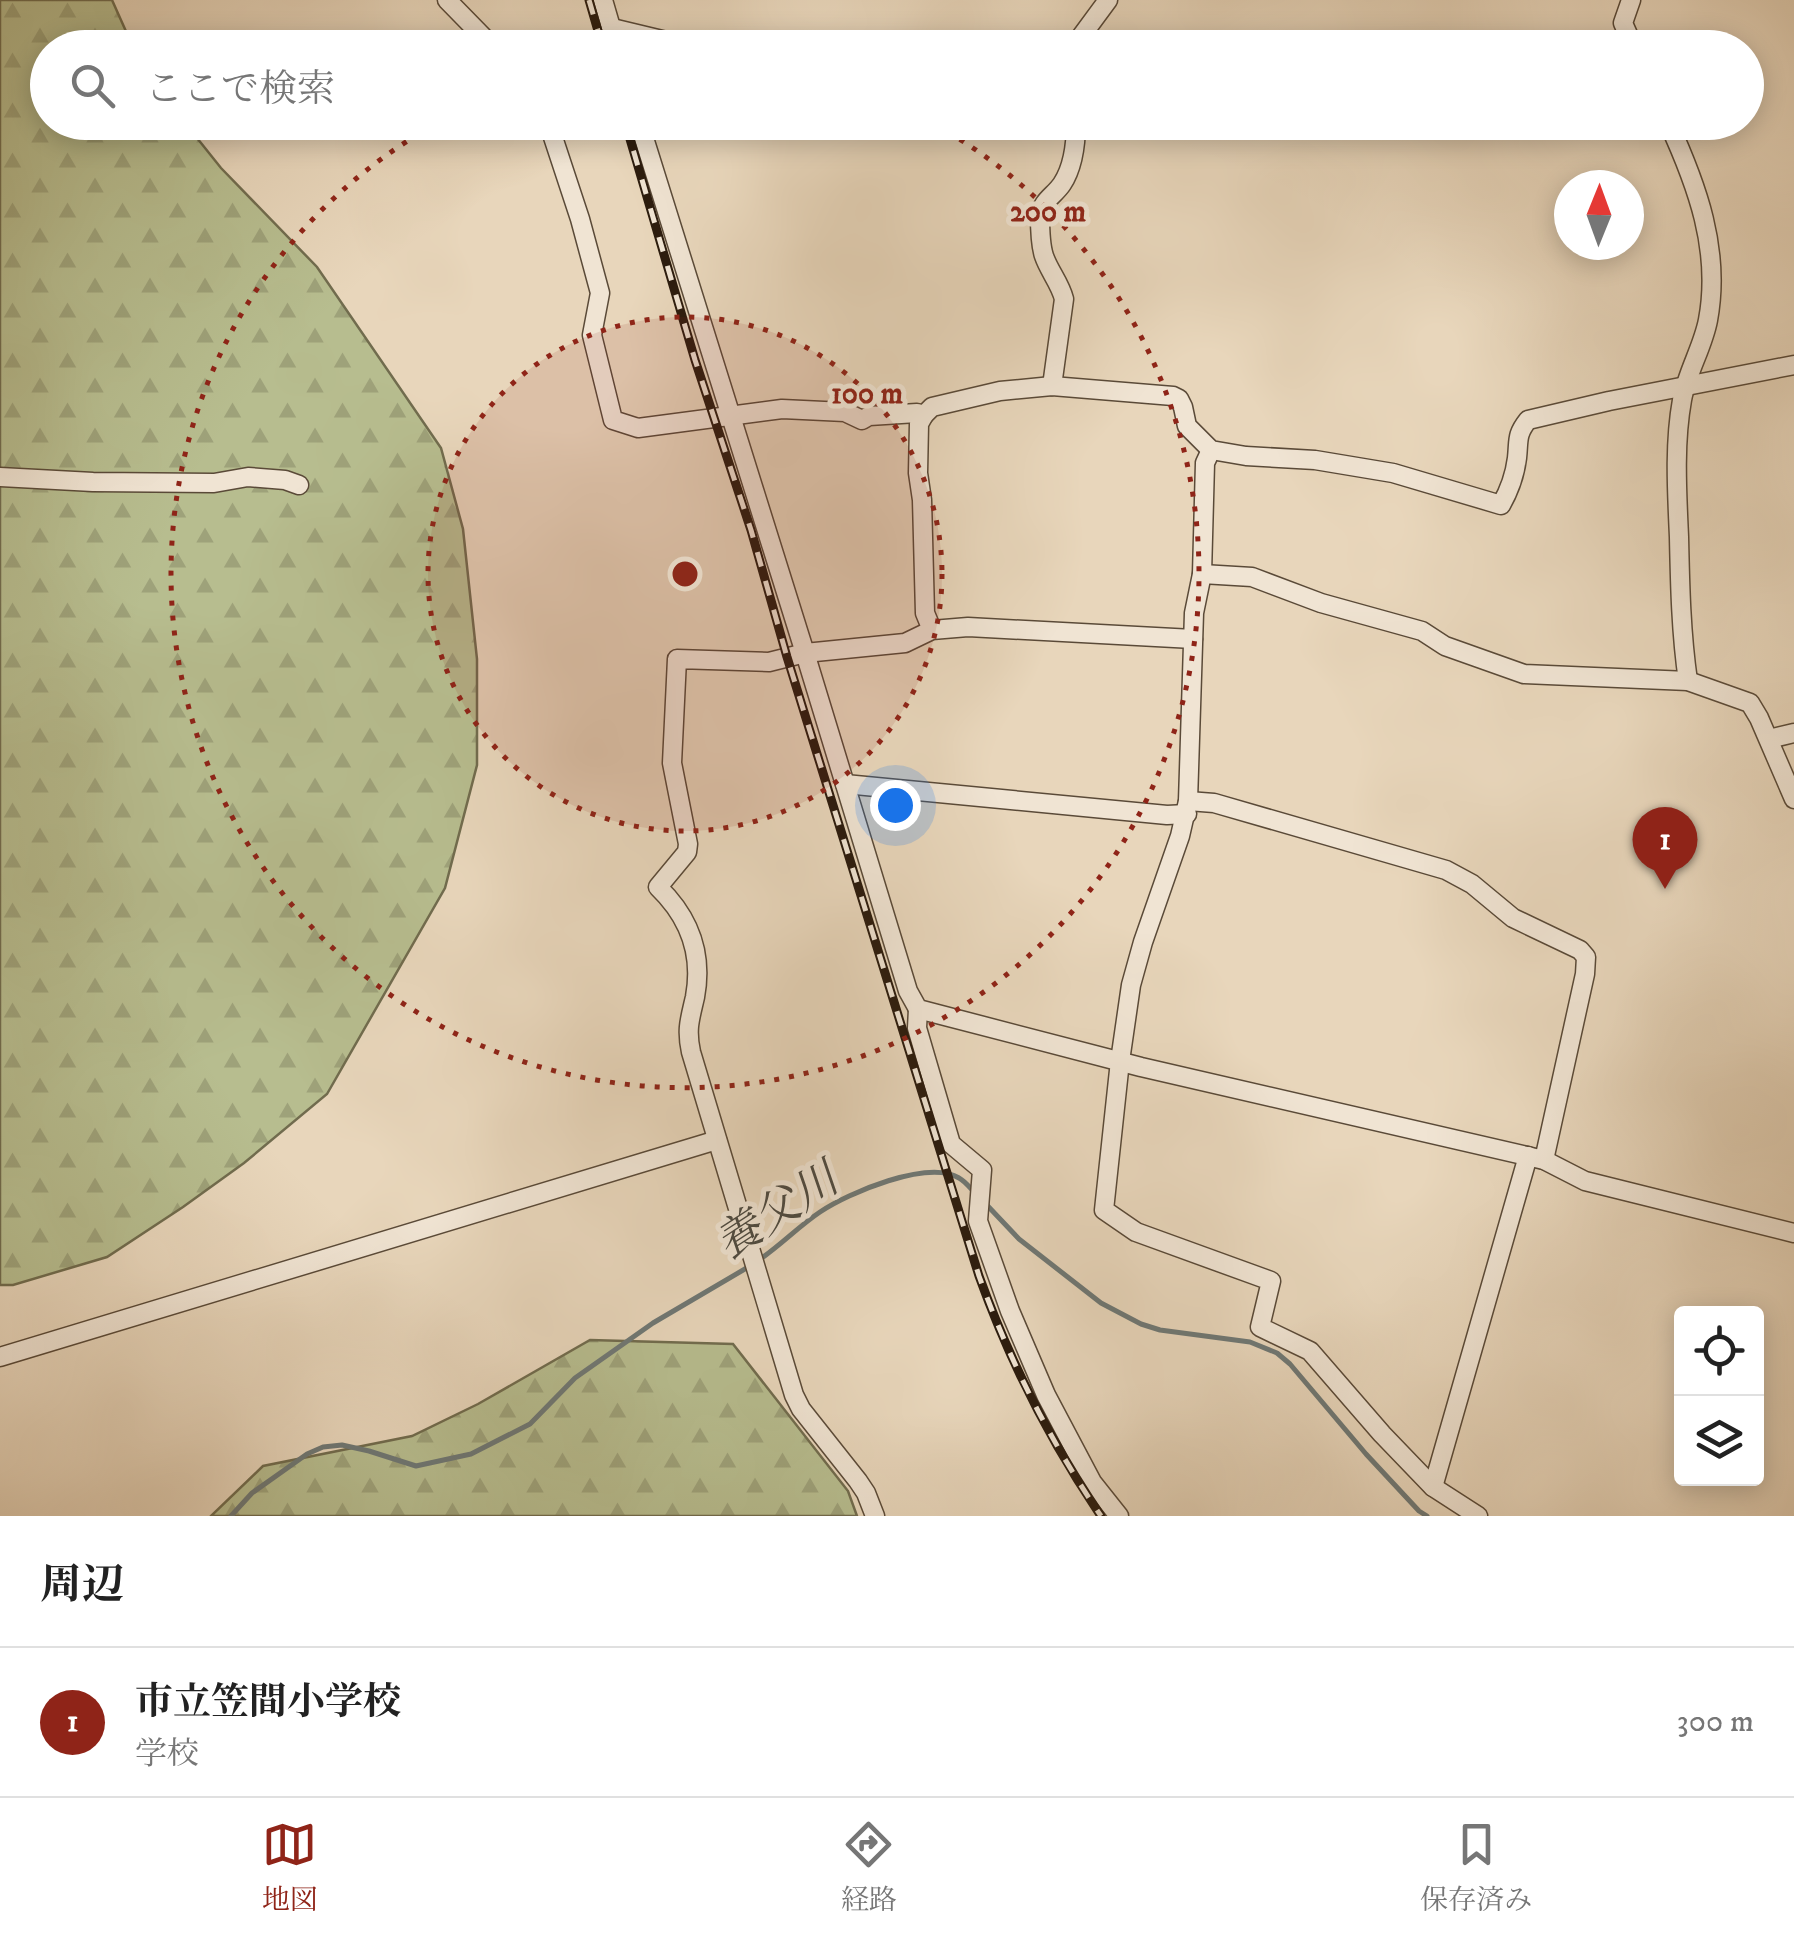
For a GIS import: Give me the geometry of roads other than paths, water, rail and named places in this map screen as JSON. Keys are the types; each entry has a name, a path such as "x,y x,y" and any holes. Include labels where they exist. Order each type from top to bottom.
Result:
{"street":[{"path":"447,0 476,30"},
{"path":"604,0 612,28 620,30"},
{"path":"1086,30 1108,0"},
{"path":"1626,30 1623,23 1632,0"},
{"path":"554,140 600,293 592,335 614,420 638,428 782,409 845,412 862,420 868,416 918,412 924,415"},
{"path":"645,140 908,991 918,1009 917,1028 951,1144 982,1170 978,1222 1010,1311 1046,1395 1092,1482 1119,1516"},
{"path":"1052,386 1064,299 1045,259 1040,213 1044,202 1062,185 1073,161 1075,140"},
{"path":"1677,140 1708,230 1712,258 1707,324 1682,398 1677,474 1688,681"},
{"path":"932,630 925,613 918,473 919,424 932,407 983,395 1052,386 1173,396 1183,407 1187,426 1212,450 1315,460 1393,473 1501,505 1517,461 1518,432 1528,420 1794,365"},
{"path":"1212,450 1205,463 1202,574 1194,614 1188,808 1131,985 1104,1210 1136,1232 1271,1281 1260,1327 1310,1351 1433,1487 1478,1516"},
{"path":"0,477 214,483 248,477 299,484"},
{"path":"1202,574 1252,577 1321,603 1422,631 1445,646 1524,674 1688,681 1750,703 1794,799"},
{"path":"875,1516 858,1481 794,1395 690,1052 687,1032 696,984 695,947 674,902 658,887 687,852 688,844 672,763 677,659 770,662 805,654 905,643 932,630 968,627 1194,638"},
{"path":"1768,740 1794,733"},
{"path":"846,784 1167,814 1214,803 1446,870 1472,884 1513,918 1580,950 1586,958 1585,974 1536,1158 1433,1487"},
{"path":"918,1009 1536,1158 1585,1181 1794,1233"},
{"path":"0,1357 717,1140"}],"waterway":[{"name":"養父川","path":"759,1260 820,1212 888,1181 909,1175 945,1173 961,1179 976,1194"},
{"name":"養父川","path":"984,1202 1019,1239 1101,1303 1141,1324 1250,1342 1277,1353 1427,1516"},
{"name":"養父川","path":"231,1516 252,1493 323,1447 342,1445 416,1466 471,1454 530,1424 575,1378 653,1323 750,1266"}],"railway":[{"path":"589,0 598,30"},
{"path":"630,140 979,1276 1032,1400 1101,1516"}],"place":[{"name":"市立笠間小学校","path":"1665,889"}]}
